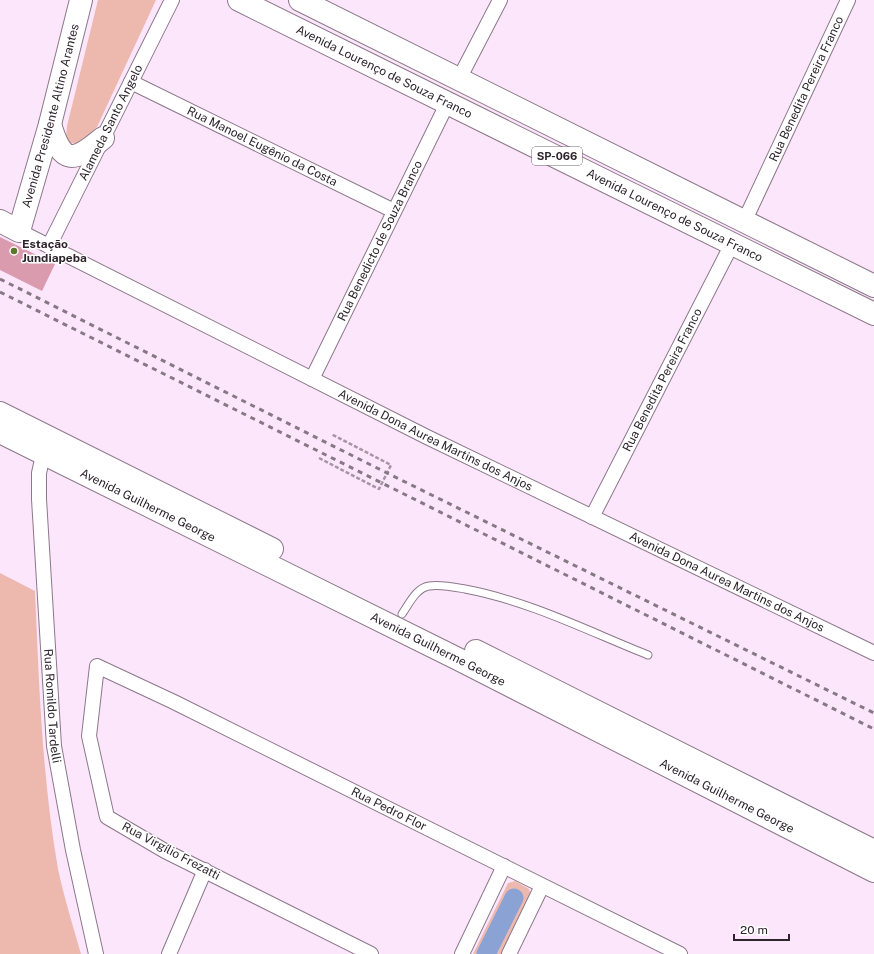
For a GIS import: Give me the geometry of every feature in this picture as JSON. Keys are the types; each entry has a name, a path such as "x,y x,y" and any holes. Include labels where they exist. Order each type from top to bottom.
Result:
{"main road":[{"name":"Avenida Presidente Altino Arantes","path":"19,231 50,124 81,0"},
{"name":"Avenida Lourenço de Souza Franco","path":"239,0 448,102 874,314"},
{"name":"Avenida Lourenço de Souza Franco","path":"300,0 874,286"},
{"path":"50,124 59,148 65,154 73,157 82,154 103,138"},
{"name":"Avenida Dona Aurea Martins dos Anjos","path":"0,222 19,231"},
{"name":"Avenida Guilherme George","path":"0,413 46,445 465,662 874,871"},
{"name":"Avenida Guilherme George","path":"0,432 46,445 402,614 874,851"}],"street":[{"name":"Alameda Santo Angelo","path":"49,246 172,0"},
{"path":"459,79 500,0"},
{"name":"Rua Benedita Pereira Franco","path":"744,222 848,0"},
{"name":"Rua Manoel Eugênio da Costa","path":"131,82 394,211"},
{"name":"Rua Benedicto de Souza Branco","path":"312,379 448,102"},
{"name":"Avenida Dona Aurea Martins dos Anjos","path":"19,231 312,379 592,517 874,653"},
{"name":"Rua Benedita Pereira Franco","path":"592,517 732,244"},
{"name":"Rua Romildo Tardelli","path":"46,445 39,499 54,746 72,850 96,954"},
{"name":"Rua Pedro Flor","path":"97,666 174,702 680,954"},
{"name":"Rua Virgílio Frezatti","path":"97,666 89,736 107,816 165,851 371,954"},
{"path":"462,954 504,866"},
{"path":"169,954 205,870"},
{"path":"509,954 542,886"}],"lane":[{"path":"402,614 419,591 428,586 456,588 491,595 528,606 648,655"}],"path":[{"path":"319,458 379,489 391,465 331,434"}],"shaded area":[{"path":"98,0 156,0 97,127 80,144 70,143 66,137 67,126"},
{"path":"0,573 35,591 42,730 48,800 60,880 81,954 0,954"},
{"path":"515,881 529,889 531,895 503,954 473,954 508,883"}],"building":[{"name":"Estação Jundiapeba","path":"0,237 55,264 42,291 0,270"}],"waterway":[{"path":"486,954 514,898"}],"railway":[{"path":"0,279 387,473 874,713"},
{"path":"0,292 874,729"}],"place":[{"name":"Estação Jundiapeba","path":"14,251"}]}
